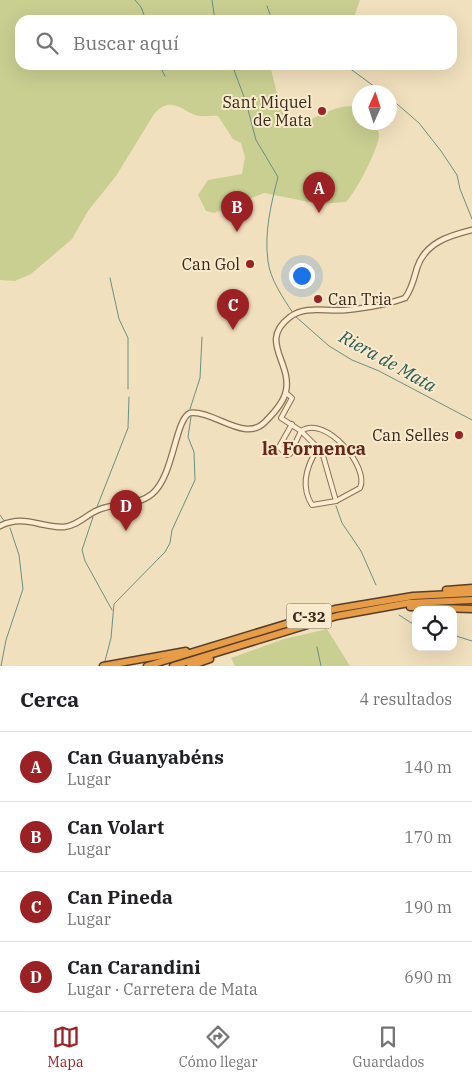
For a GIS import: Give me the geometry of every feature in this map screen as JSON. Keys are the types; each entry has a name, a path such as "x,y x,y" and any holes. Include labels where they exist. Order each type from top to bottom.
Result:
{"highway":[{"path":"413,596 419,592 472,588"},
{"name":"C-32","path":"148,666 316,614 413,596 472,593"},
{"name":"C-32","path":"173,666 318,620 409,604 472,600"},
{"path":"362,611 426,607 472,609"},
{"path":"190,666 271,634"},
{"path":"103,666 207,648"}],"street":[{"path":"0,526 19,521 30,521 66,527 101,509 141,501 154,492 164,480 175,449 182,419 187,414 198,413 242,428 254,429 266,421 286,393 287,386 275,333 289,318 307,310 367,308 405,298 409,292 420,259 428,249 445,238 472,230"},
{"path":"286,393 292,398 281,418 302,431 324,455 336,500"},
{"path":"292,424 279,447 286,455 290,454 302,431 313,427 322,429 332,435 352,456 362,486 336,500 312,505 306,491 308,464 318,448"}],"green space":[{"path":"0,0 360,0 355,15 15,15 15,70 271,70 281,110 293,124 310,120 335,109 351,106 352,130 378,130 379,137 370,161 346,202 319,204 264,193 214,213 206,211 198,195 208,180 242,174 245,157 241,143 233,139 218,116 199,116 178,106 164,106 154,114 116,176 88,211 72,239 31,274 15,281 0,280"},
{"path":"327,629 350,666 235,666 231,658 284,639"}],"waterway":[{"path":"135,0 141,7 144,15"},
{"name":"Riera de Mata","path":"212,0 214,15"},
{"path":"267,6 270,15"},
{"path":"162,70 165,76"},
{"name":"Riera de Mata","path":"234,70 246,102 256,140 278,177 268,229 268,261 274,281 293,313"},
{"path":"352,70 372,85"},
{"path":"397,104 419,123 457,175 460,189 472,219"},
{"path":"110,278 119,319 128,338 128,389"},
{"name":"Riera de Mata","path":"295,316 329,346 352,360 379,371 472,420"},
{"path":"190,409 200,378 202,337"},
{"path":"97,507 128,428 129,397"},
{"path":"105,661 111,638 114,604 165,552 170,543 172,530 195,480 194,452 188,437 191,417"},
{"path":"336,506 342,523 361,551 376,585"},
{"path":"0,515 5,522"},
{"path":"93,517 82,550 85,561 112,610"},
{"path":"1,666 6,640 23,589 19,555 10,528"},
{"path":"399,615 412,623"},
{"path":"457,636 472,641"},
{"path":"317,647 321,666"}],"place":[{"name":"Sant Miquel de Mata","path":"322,111"},
{"name":"Can Guanyabéns","path":"319,213"},
{"name":"Can Volart","path":"237,232"},
{"name":"Can Gol","path":"250,264"},
{"name":"Can Tria","path":"318,299"},
{"name":"Can Pineda","path":"233,330"},
{"name":"Can Selles","path":"459,435"},
{"name":"Can Carandini","path":"126,531"}],"district":[{"name":"la Fornenca","path":"314,448"}]}
